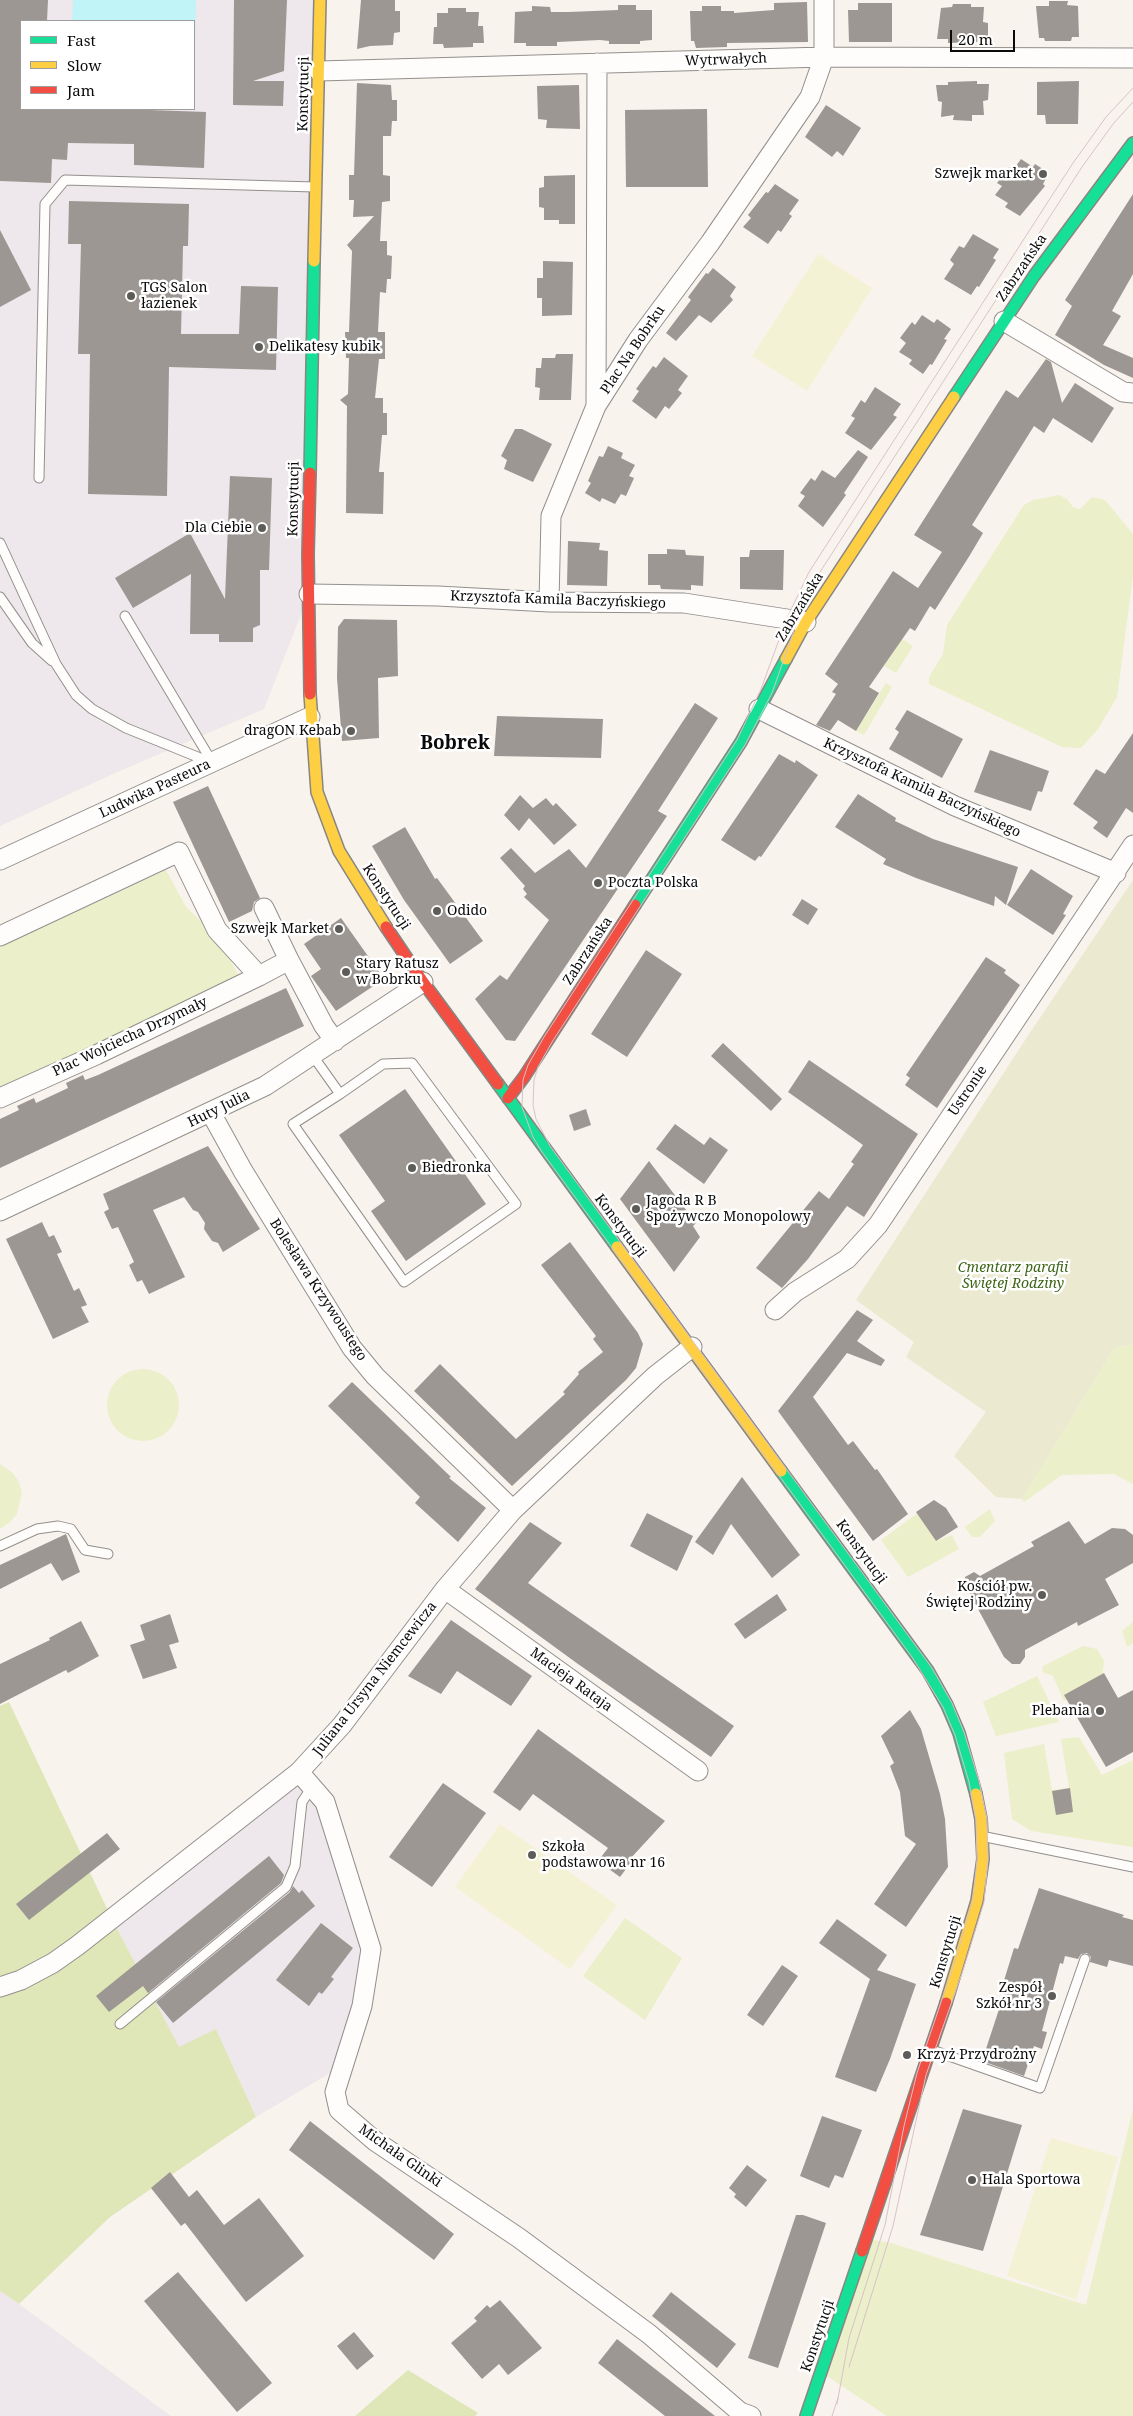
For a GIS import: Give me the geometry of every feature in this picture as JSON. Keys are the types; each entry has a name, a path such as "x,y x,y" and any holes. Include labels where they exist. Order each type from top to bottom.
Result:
{"street":[{"name":"Konstytucji","path":"320,0 309,594 310,717 317,792 339,851 366,897 423,982 692,1347 916,1654 938,1687 964,1747 974,1782 983,1837 978,1901 958,1968 929,2049 809,2414"},
{"name":"Plac Na Bobrku","path":"596,406 638,340 710,243 810,97 824,57 824,0"},
{"name":"Wytrwałych","path":"319,71 824,57 1133,58"},
{"name":"Plac Na Bobrku","path":"596,63 596,406"},
{"name":"Zabrzańska","path":"508,1098 534,1062 741,742 806,622 1004,321 1072,222 1133,143"},
{"path":"1004,321 1122,392 1133,393"},
{"path":"549,602 551,516 596,406"},
{"name":"Krzysztofa Kamila Baczyńskiego","path":"309,594 438,596 549,602 684,603 806,622"},
{"name":"Krzysztofa Kamila Baczyńskiego","path":"759,709 955,806 1116,873"},
{"name":"Ludwika Pasteura","path":"0,860 310,717"},
{"name":"Ustronie","path":"775,1310 795,1292 847,1259 878,1225 1133,845"},
{"path":"0,936 179,852 216,930 259,976"},
{"path":"264,908 324,1026 335,1041"},
{"name":"Plac Wojciecha Drzymały","path":"0,1098 96,1055 289,960"},
{"name":"Huty Julia","path":"0,1210 210,1114 265,1086 423,982"},
{"name":"Bolesława Krzywoustego","path":"210,1114 352,1348 375,1376 513,1510"},
{"name":"Juliana Ursyna Niemcewicza","path":"0,1987 21,1980 53,1963 77,1946 299,1772 342,1725 445,1589 513,1510 655,1376 692,1347"},
{"name":"Macieja Rataja","path":"445,1589 698,1771"},
{"name":"Michała Glinki","path":"299,1772 325,1802 371,1949 362,2006 335,2092 339,2110 375,2141 519,2238 649,2334 740,2412 751,2416"}],"lane":[{"path":"39,478 45,204 65,180 317,187"},
{"path":"0,543 56,664 76,695 92,709 126,728 212,763"},
{"path":"0,597 32,643 56,664"},
{"path":"125,616 212,763"},
{"path":"313,1056 340,1094"},
{"path":"412,1063 516,1204 404,1282 293,1124 340,1094 383,1064 412,1063"},
{"path":"0,1546 37,1529 58,1526 71,1529 84,1550 108,1554"},
{"path":"120,2024 286,1887 295,1866 302,1802 312,1787"},
{"path":"983,1837 1133,1867"},
{"path":"929,2049 1040,2088 1085,1959"}],"shaded area":[{"path":"0,0 320,0 309,594 264,709 113,774 0,826"},
{"path":"818,254 872,288 807,391 752,356"},
{"path":"299,1772 325,1802 371,1949 342,2066 256,2117 216,2029 179,2048 112,1919"},
{"path":"500,1824 617,1905 570,1969 455,1887"},
{"path":"1051,2138 1118,2157 1076,2300 1007,2276"},
{"path":"0,2291 19,2304 171,2416 0,2416"}],"green space":[{"path":"1059,495 1067,499 1073,507 1080,509 1092,497 1105,500 1133,534 1133,576 1117,697 1098,729 1081,748 1062,747 929,684 929,677 943,654 947,625 1024,505 1033,500"},
{"path":"902,639 913,646 896,673 884,666"},
{"path":"886,683 892,687 864,735 856,731"},
{"path":"166,870 186,907 217,936 240,978 0,1089 0,947"},
{"name":"Cmentarz parafii Świętej Rodziny","path":"1133,880 1133,1345 1115,1347 1022,1499 996,1497 954,1456 986,1412 906,1357 914,1342 856,1300 1029,1034"},
{"path":"1133,1345 1133,1484 1114,1474 1062,1475 1024,1502 1022,1499 1115,1347"},
{"path":"143,1369 163,1375 173,1385 179,1405 173,1425 163,1435 143,1441 123,1435 113,1425 107,1405 113,1385 123,1375"},
{"path":"0,1464 13,1473 19,1482 22,1493 17,1514 0,1529"},
{"path":"990,1509 995,1521 980,1537 972,1537 965,1527"},
{"path":"918,1513 936,1541 952,1535 959,1549 908,1577 881,1540"},
{"path":"1133,1622 1133,1643 1127,1647 1122,1631"},
{"path":"1083,1646 1097,1649 1104,1661 1102,1680 1064,1701 1053,1676 1042,1672 1043,1666"},
{"path":"1037,1676 1059,1722 996,1736 983,1702"},
{"path":"9,1702 112,1919 179,2047 216,2029 256,2117 110,2217 19,2304 0,2291 0,1706"},
{"path":"1079,1737 1102,1775 1133,1760 1133,1847 1031,1831 1012,1819 1004,1753 1044,1744 1052,1790 1069,1788 1061,1739"},
{"path":"625,1918 682,1958 645,2020 583,1976"},
{"path":"1133,2109 1133,2416 887,2416 827,2376 868,2239 891,2243 1086,2305"},
{"path":"408,2370 478,2413 475,2416 355,2416"}],"water":[{"path":"73,0 196,0 195,44 195,20 72,20"}],"building":[{"path":"0,0 48,0 47,20 20,20 20,110 206,112 204,168 134,165 134,144 68,143 67,160 52,159 51,183 0,181"},
{"path":"234,0 287,0 284,71 253,81 284,81 283,106 233,105"},
{"path":"361,0 395,0 395,11 400,11 400,32 394,33 393,45 370,46 357,49"},
{"path":"1049,1 1068,1 1067,5 1078,6 1079,37 1072,37 1071,41 1045,41 1044,38 1039,38 1036,6 1049,6"},
{"path":"807,2 808,42 727,43 727,47 696,48 694,41 691,41 690,11 702,11 702,6 721,6 721,11 734,11 734,13 774,10 774,3"},
{"path":"858,3 892,3 892,42 849,42 848,10 858,10"},
{"path":"953,4 971,4 971,7 984,7 983,22 988,23 988,39 978,38 977,42 948,43 948,39 937,39 941,8 952,7"},
{"path":"618,5 636,5 636,10 652,10 652,40 640,41 640,44 609,44 609,41 600,40 557,42 557,46 526,46 526,43 514,43 515,12 532,11 532,6 550,7 551,12 618,10"},
{"path":"448,8 466,8 466,12 479,12 478,26 483,26 484,43 473,43 473,47 444,48 443,44 433,44 434,27 437,27 437,13 448,13"},
{"path":"977,81 977,84 989,84 988,100 983,101 984,115 972,115 972,121 953,120 954,115 941,117 942,102 938,101 936,85 948,85 948,82"},
{"path":"1079,81 1078,124 1046,124 1045,115 1037,115 1037,82"},
{"path":"357,83 391,85 392,100 397,100 397,121 392,121 391,136 383,136 383,175 390,176 390,201 382,202 380,241 387,241 387,255 392,256 391,279 387,279 386,293 380,292 378,332 385,332 385,359 379,359 375,398 383,398 383,413 387,413 387,435 382,435 379,472 384,472 383,514 346,513 347,406 340,400 348,394 349,358 346,358 345,332 349,332 352,251 347,245 374,216 353,217 354,200 349,200 349,175 354,175"},
{"path":"579,85 580,129 546,128 547,120 538,119 537,86"},
{"path":"826,105 861,128 843,156 837,151 832,157 805,137"},
{"path":"707,109 708,187 626,187 625,110"},
{"path":"1021,159 1033,167 1035,164 1049,173 1043,184 1045,186 1020,216 1005,207 1008,203 995,195 1002,186 997,183 1009,167 1013,170"},
{"path":"575,175 575,224 559,224 559,220 544,220 544,208 539,207 539,188 544,187 544,176"},
{"path":"775,184 799,200 789,214 792,216 781,232 778,230 768,244 743,227 751,218 748,215 766,192 768,193"},
{"path":"1133,194 1133,274 1112,311 1121,316 1103,345 1133,358 1133,378 1104,365 1055,335 1072,306 1065,300"},
{"path":"69,201 189,204 188,246 183,246 181,334 239,334 241,286 278,287 276,370 169,367 167,496 88,494 90,354 78,354 81,244 68,244"},
{"path":"0,230 31,290 0,307"},
{"path":"973,234 999,249 993,258 996,260 979,287 977,286 971,295 944,279 954,264 950,260 959,246 964,248"},
{"path":"543,261 573,262 572,315 542,316 542,298 537,298 537,278 543,278"},
{"path":"713,268 736,287 730,296 733,300 711,323 699,315 676,341 666,333 691,300 688,297 706,273 708,274"},
{"path":"922,315 934,323 937,319 951,329 944,339 947,340 932,365 930,364 923,374 909,364 912,360 899,352 906,343 900,338 912,322 915,325"},
{"path":"556,354 573,354 571,400 539,400 540,388 535,387 536,368 541,368 542,358 555,358"},
{"path":"664,357 688,376 678,390 682,393 669,409 665,406 656,419 632,401 639,391 636,389 653,366 656,368"},
{"path":"1046,359 1051,362 1062,403 1075,383 1114,408 1092,443 1053,418 1044,433 1034,426 972,525 983,533 970,555 935,610 930,606 915,631 910,628 869,687 879,693 856,731 838,720 830,731 816,725 836,694 832,692 838,684 825,674 893,571 918,588 942,552 914,535 1006,390 1018,398"},
{"path":"875,387 901,404 893,415 897,417 871,450 845,433 855,418 851,416 861,400 865,403"},
{"path":"515,429 522,429 552,444 533,482 504,469 507,460 501,456"},
{"path":"608,446 623,453 621,458 635,465 629,476 634,478 626,496 621,494 615,504 602,498 600,502 585,493 591,483 588,481 599,456 603,457"},
{"path":"858,450 868,457 844,493 846,495 823,527 798,506 805,496 800,493 811,478 815,481 822,470 835,478"},
{"path":"230,476 272,478 269,570 260,570 260,625 253,628 253,642 219,642 219,634 190,634 191,574 133,608 115,578 190,533 225,599"},
{"path":"568,541 600,543 599,550 608,551 607,586 567,585"},
{"path":"667,549 685,550 686,555 704,556 703,586 691,585 691,590 661,589 660,585 648,585 648,554 667,554"},
{"path":"750,550 784,550 783,590 740,589 740,557 749,557"},
{"path":"344,619 397,620 398,676 378,678 379,738 342,741 337,678 338,627"},
{"path":"695,703 718,718 658,811 667,816 515,1041 506,1040 475,999 500,975 507,980 549,920 524,897 527,894 523,889 525,886 500,858 511,848 535,873 569,849 586,868"},
{"path":"907,710 963,739 942,778 889,749 899,732 895,729"},
{"path":"497,716 603,719 601,758 494,756"},
{"path":"1133,733 1133,813 1126,808 1107,838 1093,828 1098,822 1073,804 1096,769 1105,774"},
{"path":"990,750 1049,771 1042,792 1038,791 1031,811 974,792"},
{"path":"779,754 795,763 796,760 818,775 761,857 759,856 755,861 721,840"},
{"path":"208,786 260,898 254,902 252,911 229,922 173,802"},
{"path":"858,794 896,818 895,821 933,839 1018,867 1006,905 995,896 994,906 883,864 886,859 835,827"},
{"path":"520,795 533,808 546,798 553,806 556,803 577,825 554,845 529,818 519,831 504,815"},
{"path":"405,827 435,879 437,878 483,941 450,964 404,900 372,846"},
{"path":"1031,869 1073,896 1063,914 1066,915 1053,935 1007,905"},
{"path":"802,899 818,909 808,925 792,915"},
{"path":"341,918 380,973 378,983 336,1011 311,976 321,969 304,944"},
{"path":"646,950 682,974 627,1057 591,1034"},
{"path":"986,957 1006,970 1004,973 1020,985 937,1108 905,1085 910,1078 906,1075"},
{"path":"286,988 304,1026 0,1168 0,1119 19,1110 17,1106 34,1098 36,1103 68,1088 66,1083 83,1075 85,1080 98,1075"},
{"path":"723,1043 782,1099 771,1111 711,1056"},
{"path":"809,1060 918,1134 864,1217 847,1206 808,1259 782,1288 756,1268 819,1191 829,1199 854,1164 851,1162 863,1145 788,1092"},
{"name":"Biedronka","path":"405,1089 486,1204 406,1261 371,1211 385,1201 339,1135"},
{"path":"586,1109 591,1125 574,1131 569,1115"},
{"path":"675,1124 704,1145 710,1137 728,1150 704,1184 656,1149"},
{"path":"208,1146 260,1229 223,1252 218,1243 212,1241 204,1229 205,1223 198,1212 193,1210 184,1197 153,1210 185,1277 149,1294 142,1280 137,1282 129,1265 134,1262 118,1227 112,1229 104,1212 109,1209 103,1194"},
{"path":"649,1161 696,1223 693,1226 700,1237 674,1272 620,1199"},
{"path":"42,1222 49,1237 54,1235 62,1252 57,1254 74,1291 79,1288 87,1305 81,1307 89,1322 53,1339 6,1239"},
{"path":"570,1242 638,1333 643,1344 636,1368 626,1380 512,1486 414,1391 440,1364 516,1439 565,1394 563,1392 579,1374 578,1372 603,1352 593,1339 596,1336 541,1265"},
{"path":"857,1310 873,1320 857,1341 885,1360 881,1366 847,1353 813,1397 848,1445 853,1441 875,1470 877,1469 908,1514 873,1541 778,1411"},
{"path":"352,1382 451,1477 449,1478 486,1508 458,1542 415,1503 420,1497 328,1406"},
{"path":"742,1477 800,1555 772,1578 731,1524 713,1555 695,1542"},
{"path":"934,1500 946,1508 958,1527 936,1541 916,1512"},
{"path":"647,1513 693,1536 677,1571 630,1546"},
{"name":"Kościół pw. Świętej Rodziny","path":"1069,1521 1085,1544 1112,1528 1125,1529 1133,1535 1133,1563 1105,1579 1119,1605 1078,1626 1077,1622 1025,1650 1025,1657 1020,1664 1012,1664 1004,1657 965,1585 965,1577 974,1572 980,1576 1034,1546 1031,1542"},
{"path":"530,1522 562,1543 528,1583 734,1726 711,1757 475,1589"},
{"path":"66,1534 80,1572 62,1581 51,1563 0,1589 0,1565"},
{"path":"777,1594 787,1610 745,1639 734,1624"},
{"path":"170,1614 179,1642 169,1645 177,1668 143,1679 130,1645 145,1640 140,1625"},
{"path":"451,1620 532,1676 511,1706 457,1671 441,1694 408,1676"},
{"path":"81,1621 99,1656 68,1673 66,1670 0,1704 0,1664 50,1640 49,1638"},
{"name":"Plebania","path":"1104,1673 1118,1698 1133,1690 1133,1752 1106,1767 1064,1695"},
{"path":"910,1710 921,1729 940,1794 945,1819 948,1867 906,1927 874,1904 916,1844 905,1836 900,1792 890,1766 894,1763 881,1736"},
{"path":"538,1729 665,1821 630,1859 632,1861 620,1877 598,1861 608,1848 533,1794 520,1811 493,1792"},
{"path":"443,1783 486,1813 432,1887 389,1857"},
{"path":"1070,1788 1073,1812 1056,1815 1052,1791"},
{"path":"107,1833 120,1849 29,1920 16,1904"},
{"path":"269,1856 284,1875 281,1883 148,1993 143,1986 109,2012 96,1996"},
{"path":"293,1886 299,1893 302,1890 315,1906 173,2023 156,2002 290,1892"},
{"path":"1039,1888 1124,1915 1122,1917 1133,1920 1133,1966 1109,1960 1107,1967 1090,1962 1091,1957 1087,1953 1081,1954 1078,1959 1065,1956 1063,1964 1060,1963 1042,2031 1047,2032 1042,2049 1034,2046 1024,2076 982,2061 1006,1988 1002,1987 1014,1948 1018,1949"},
{"path":"837,1919 887,1955 877,1970 916,1984 890,2059 876,2092 835,2077 870,1979 819,1943"},
{"path":"321,1923 353,1948 331,1977 334,1979 322,1994 319,1992 309,2006 276,1980"},
{"path":"782,1965 798,1976 763,2026 747,2015"},
{"name":"Hala Sportowa","path":"963,2109 1022,2125 983,2251 920,2235"},
{"path":"822,2116 862,2130 843,2178 835,2175 829,2188 800,2176"},
{"path":"310,2121 454,2234 434,2260 289,2150"},
{"path":"747,2165 767,2180 746,2207 734,2197 736,2194 729,2188"},
{"path":"170,2172 189,2197 197,2190 224,2225 259,2198 304,2256 246,2302 185,2223 181,2226 151,2188"},
{"path":"796,2215 803,2215 826,2223 778,2368 748,2358"},
{"path":"178,2272 272,2383 237,2412 144,2301"},
{"path":"671,2292 736,2344 717,2368 652,2316"},
{"path":"500,2300 542,2348 508,2375 499,2364 482,2379 451,2343 477,2321 474,2318 487,2305 490,2308"},
{"path":"354,2332 374,2356 357,2370 337,2346"},
{"path":"617,2339 715,2416 665,2416 598,2363"}],"tram line":[{"path":"837,2404 849,2338 885,2225 904,2126 917,2073 957,1955 973,1899 977,1860 976,1820 969,1782 955,1735 943,1707 912,1657 542,1152 533,1137 522,1107 523,1080 528,1065 544,1037 737,740 761,689 787,618 809,572 1073,163 1106,117 1133,88"},
{"path":"849,2367 893,2226 926,2075 963,1970 984,1902 988,1860 987,1819 979,1781 964,1732 952,1703 932,1668 550,1146 536,1119 533,1105 534,1080 538,1067 552,1042 745,745 772,693 797,622 818,575 1082,167 1113,124 1133,102"},
{"path":"832,2416 838,2398"}],"traffic: fast":[{"path":"954,397 1034,276 1133,143"},
{"path":"310,473 314,261"},
{"path":"635,905 741,742 786,659"},
{"path":"498,1084 617,1247"},
{"path":"781,1471 928,1671 947,1705 959,1733 976,1794"},
{"path":"806,2416 862,2251"}],"traffic: slow":[{"path":"314,261 320,0"},
{"path":"786,659 806,622 954,397"},
{"path":"310,694 317,792 339,851 386,927"},
{"path":"617,1247 781,1471"},
{"path":"946,2003 977,1901 983,1859 981,1819 976,1794"}],"traffic: jam":[{"path":"310,473 308,554 310,694"},
{"path":"508,1098 524,1077 635,905"},
{"path":"386,927 423,982 498,1084"},
{"path":"862,2251 946,2003"}],"place":[{"name":"Szwejk market","path":"1043,174"},
{"name":"TGS Salon łazienek","path":"131,296"},
{"name":"Delikatesy kubik","path":"259,347"},
{"name":"Dla Ciebie","path":"262,528"},
{"name":"dragON Kebab","path":"351,731"},
{"name":"Poczta Polska","path":"598,883"},
{"name":"Odido","path":"437,911"},
{"name":"Szwejk Market","path":"339,929"},
{"name":"Stary Ratusz w Bobrku","path":"346,972"},
{"name":"Biedronka","path":"412,1168"},
{"name":"Jagoda R B Spożywczo Monopolowy","path":"636,1209"},
{"name":"Kościół pw. Świętej Rodziny","path":"1042,1595"},
{"name":"Plebania","path":"1100,1711"},
{"name":"Szkoła podstawowa nr 16","path":"532,1855"},
{"name":"Zespół Szkół nr 3","path":"1052,1996"},
{"name":"Krzyż Przydrożny","path":"907,2055"},
{"name":"Hala Sportowa","path":"972,2180"}],"district":[{"name":"Bobrek","path":"455,744"}]}
